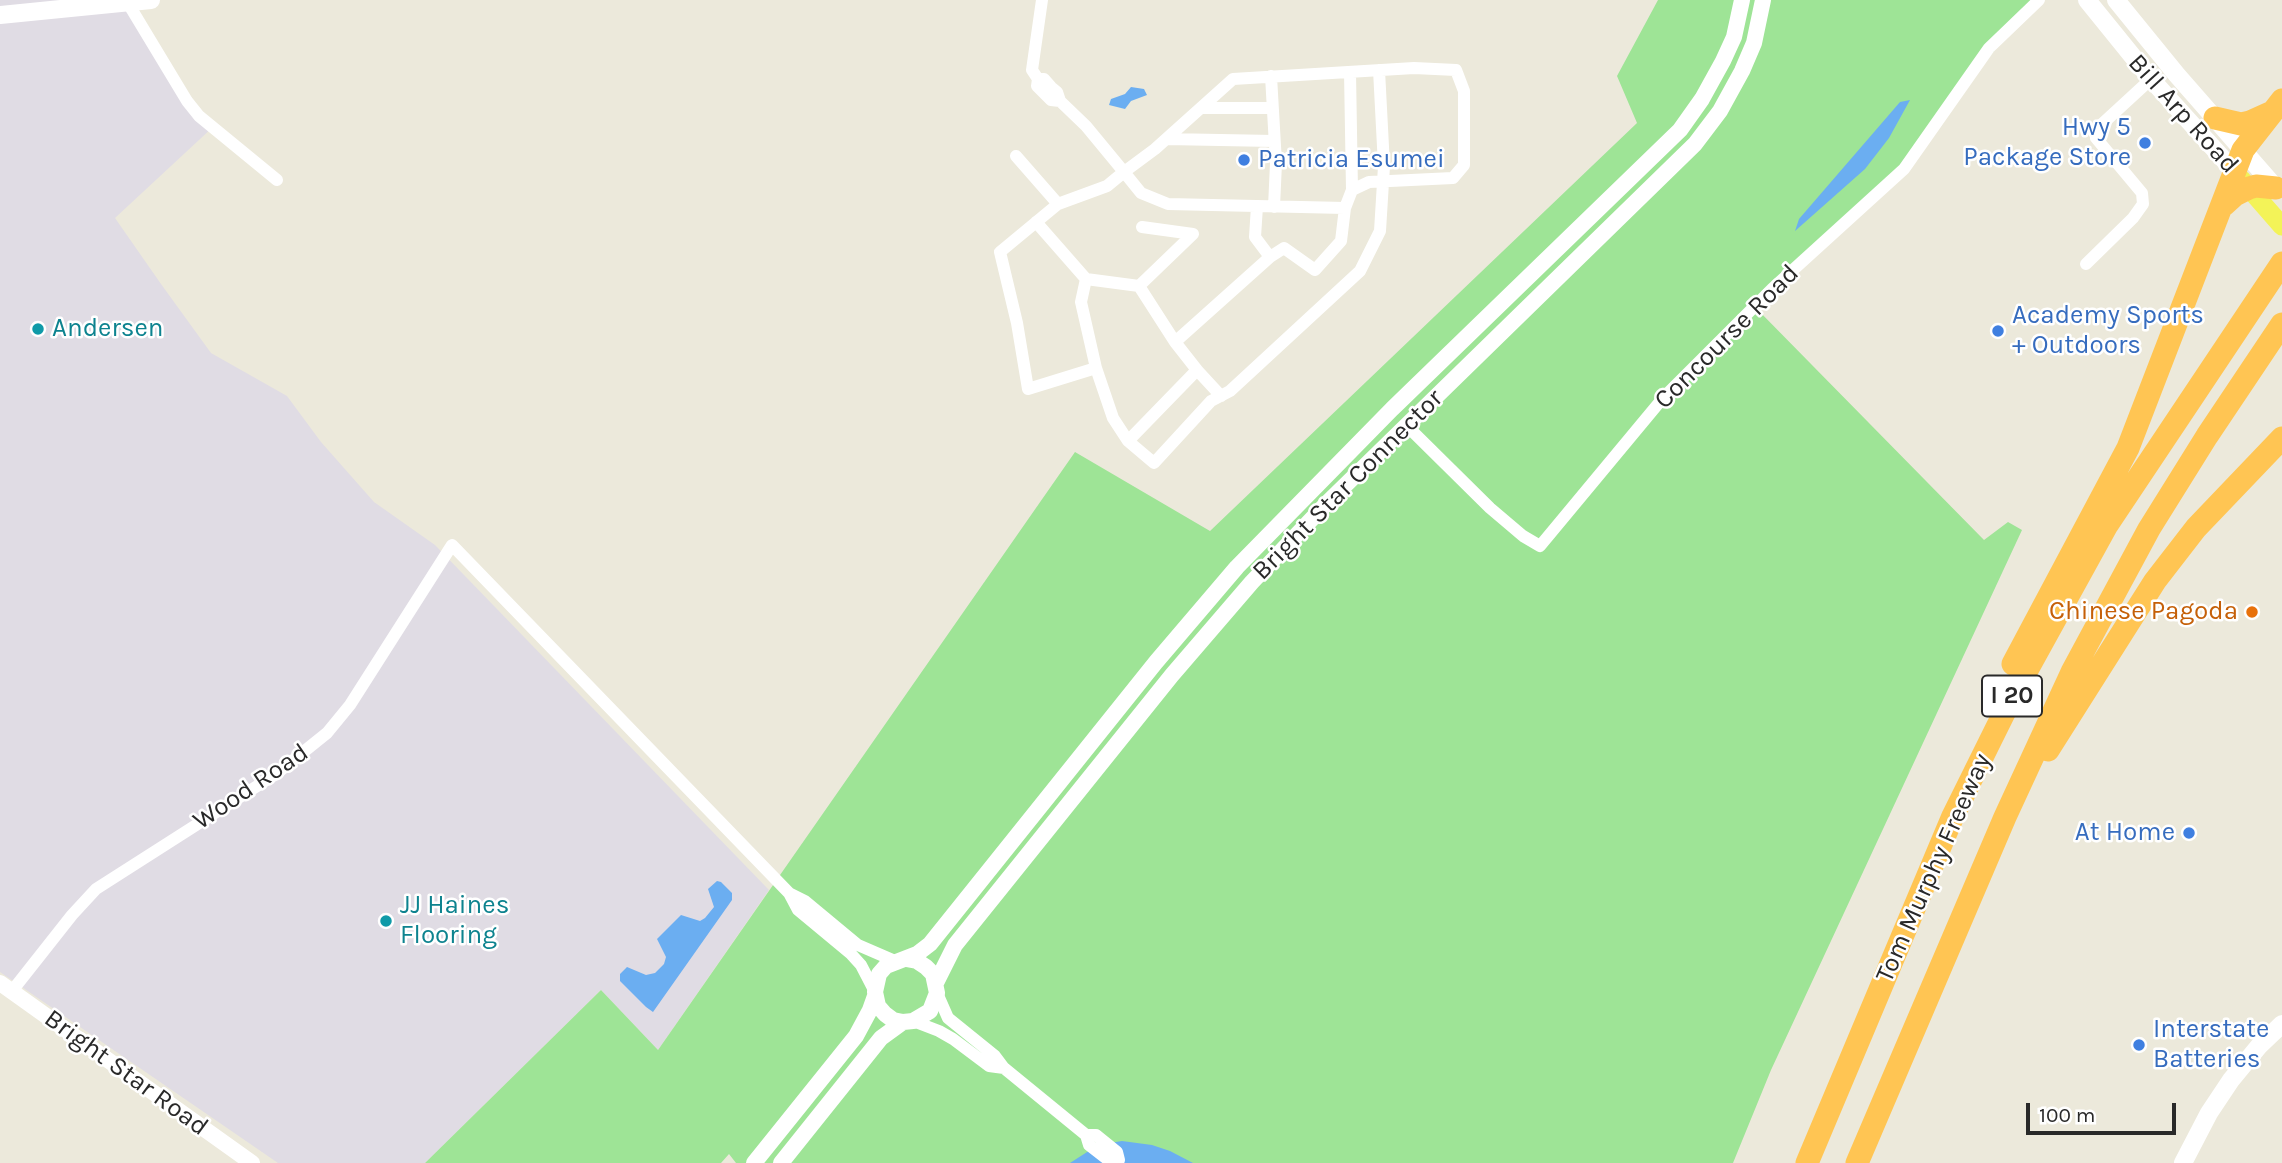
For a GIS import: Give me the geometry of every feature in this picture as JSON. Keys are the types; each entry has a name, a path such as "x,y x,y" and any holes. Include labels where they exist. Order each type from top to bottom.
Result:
{"highway":[{"path":"2215,117 2241,124 2250,122 2276,106"},
{"path":"1953,816 1963,773 1990,710 2128,448 2224,205 2235,195 2258,183 2276,106"},
{"name":"Tom Murphy Freeway","path":"1807,1163 1953,816 2010,701 2107,525 2282,263"},
{"name":"Tom Murphy Freeway","path":"1857,1163 2005,817 2072,672 2143,539 2207,436 2282,324"},
{"path":"2005,817 2155,581 2196,528 2282,439"}],"main road":[{"path":"0,15 150,0"},
{"name":"Bill Arp Road","path":"2087,0 2151,79 2258,183"},
{"name":"Bill Arp Road","path":"2116,0 2215,117 2282,226"},
{"path":"2183,1163 2209,1113 2231,1080 2259,1046 2282,1024"}],"street":[{"path":"1042,0 1032,70 1038,79 1044,79 1057,92 1059,101 1086,126 1141,193 1168,204 1345,208"},
{"name":"Bright Star Connector","path":"901,960 917,954 939,933 1147,673 1237,567 1392,409 1680,130 1702,99 1723,61 1734,37 1742,0"},
{"name":"Bright Star Connector","path":"937,988 955,945 1210,629 1326,503 1695,144 1720,111 1742,71 1754,43 1763,0"},
{"name":"Concourse Road","path":"1406,425 1490,508 1523,536 1540,546 1634,430 1672,388 1772,289 1904,169 1989,48 2039,0"},
{"path":"127,1 187,101 199,116 277,180"},
{"path":"1096,368 1028,389 1017,323 1000,252 1058,204 1107,186 1166,139 1233,79 1414,68 1456,70 1464,91 1464,165 1453,178 1369,182 1352,190"},
{"path":"1086,279 1080,302 1096,368 1113,418 1128,441 1154,463 1211,401 1230,391 1360,271 1380,231 1383,181 1379,70"},
{"path":"1175,342 1270,257 1284,248 1315,270 1341,241 1345,208 1352,190 1350,72"},
{"path":"1271,76 1276,163 1274,206"},
{"path":"2087,264 2144,204 2142,192 2096,138 2101,125 2151,79"},
{"path":"1202,108 1272,108"},
{"path":"1166,139 1274,141"},
{"path":"1016,156 1058,204"},
{"path":"1257,206 1255,237 1270,257"},
{"path":"1036,222 1086,279 1139,286 1175,342 1221,396"},
{"path":"1139,286 1193,234 1142,227"},
{"path":"1128,441 1198,370"},
{"name":"Wood Road","path":"6,987 96,889 276,774 327,733 356,696 452,545 789,893"},
{"path":"789,893 805,901 858,945 901,960 917,961 926,967 948,1018 1086,1135 1089,1145 1107,1159 1121,1162"},
{"path":"789,893 798,910 861,965 878,1006 885,1014 953,1039 989,1066 1004,1068"},
{"path":"754,1163 856,1036 870,1010 879,974 886,966 901,960"},
{"name":"Bright Star Road","path":"6,987 252,1163"},
{"path":"781,1163 881,1038 930,1011 937,988"}],"shaded area":[{"path":"0,0 126,0 152,44 213,127 115,218 161,284 211,353 287,396 321,442 374,502 435,545 769,890 658,1050 601,990 425,1163 278,1163 0,972"}],"green space":[{"path":"1658,0 2039,0 2013,26 1904,169 1754,306 1984,540 2008,522 2022,530 1771,1070 1733,1163 736,1163 729,1154 721,1163 425,1163 601,990 658,1050 1075,452 1210,531 1637,123 1617,76"}],"water":[{"path":"1131,87 1144,89 1147,95 1131,101 1125,109 1109,105 1111,99 1125,94"},
{"path":"1910,100 1889,138 1865,169 1795,231 1799,219 1900,102"},
{"path":"717,881 732,893 732,900 653,1012 620,981 620,974 627,967 646,975 655,973 664,964 666,957 657,939 681,915 700,921 705,918 714,907 708,889"},
{"path":"1122,1141 1152,1145 1193,1163 1070,1163 1098,1145"}],"place":[{"name":"Hwy 5 Package Store","path":"2145,143"},
{"name":"Patricia Esumei","path":"1244,160"},
{"name":"Andersen","path":"38,329"},
{"name":"Academy Sports + Outdoors","path":"1998,331"},
{"name":"Chinese Pagoda","path":"2252,612"},
{"name":"At Home","path":"2189,833"},
{"name":"JJ Haines Flooring","path":"386,921"},
{"name":"Interstate Batteries","path":"2139,1045"}]}
